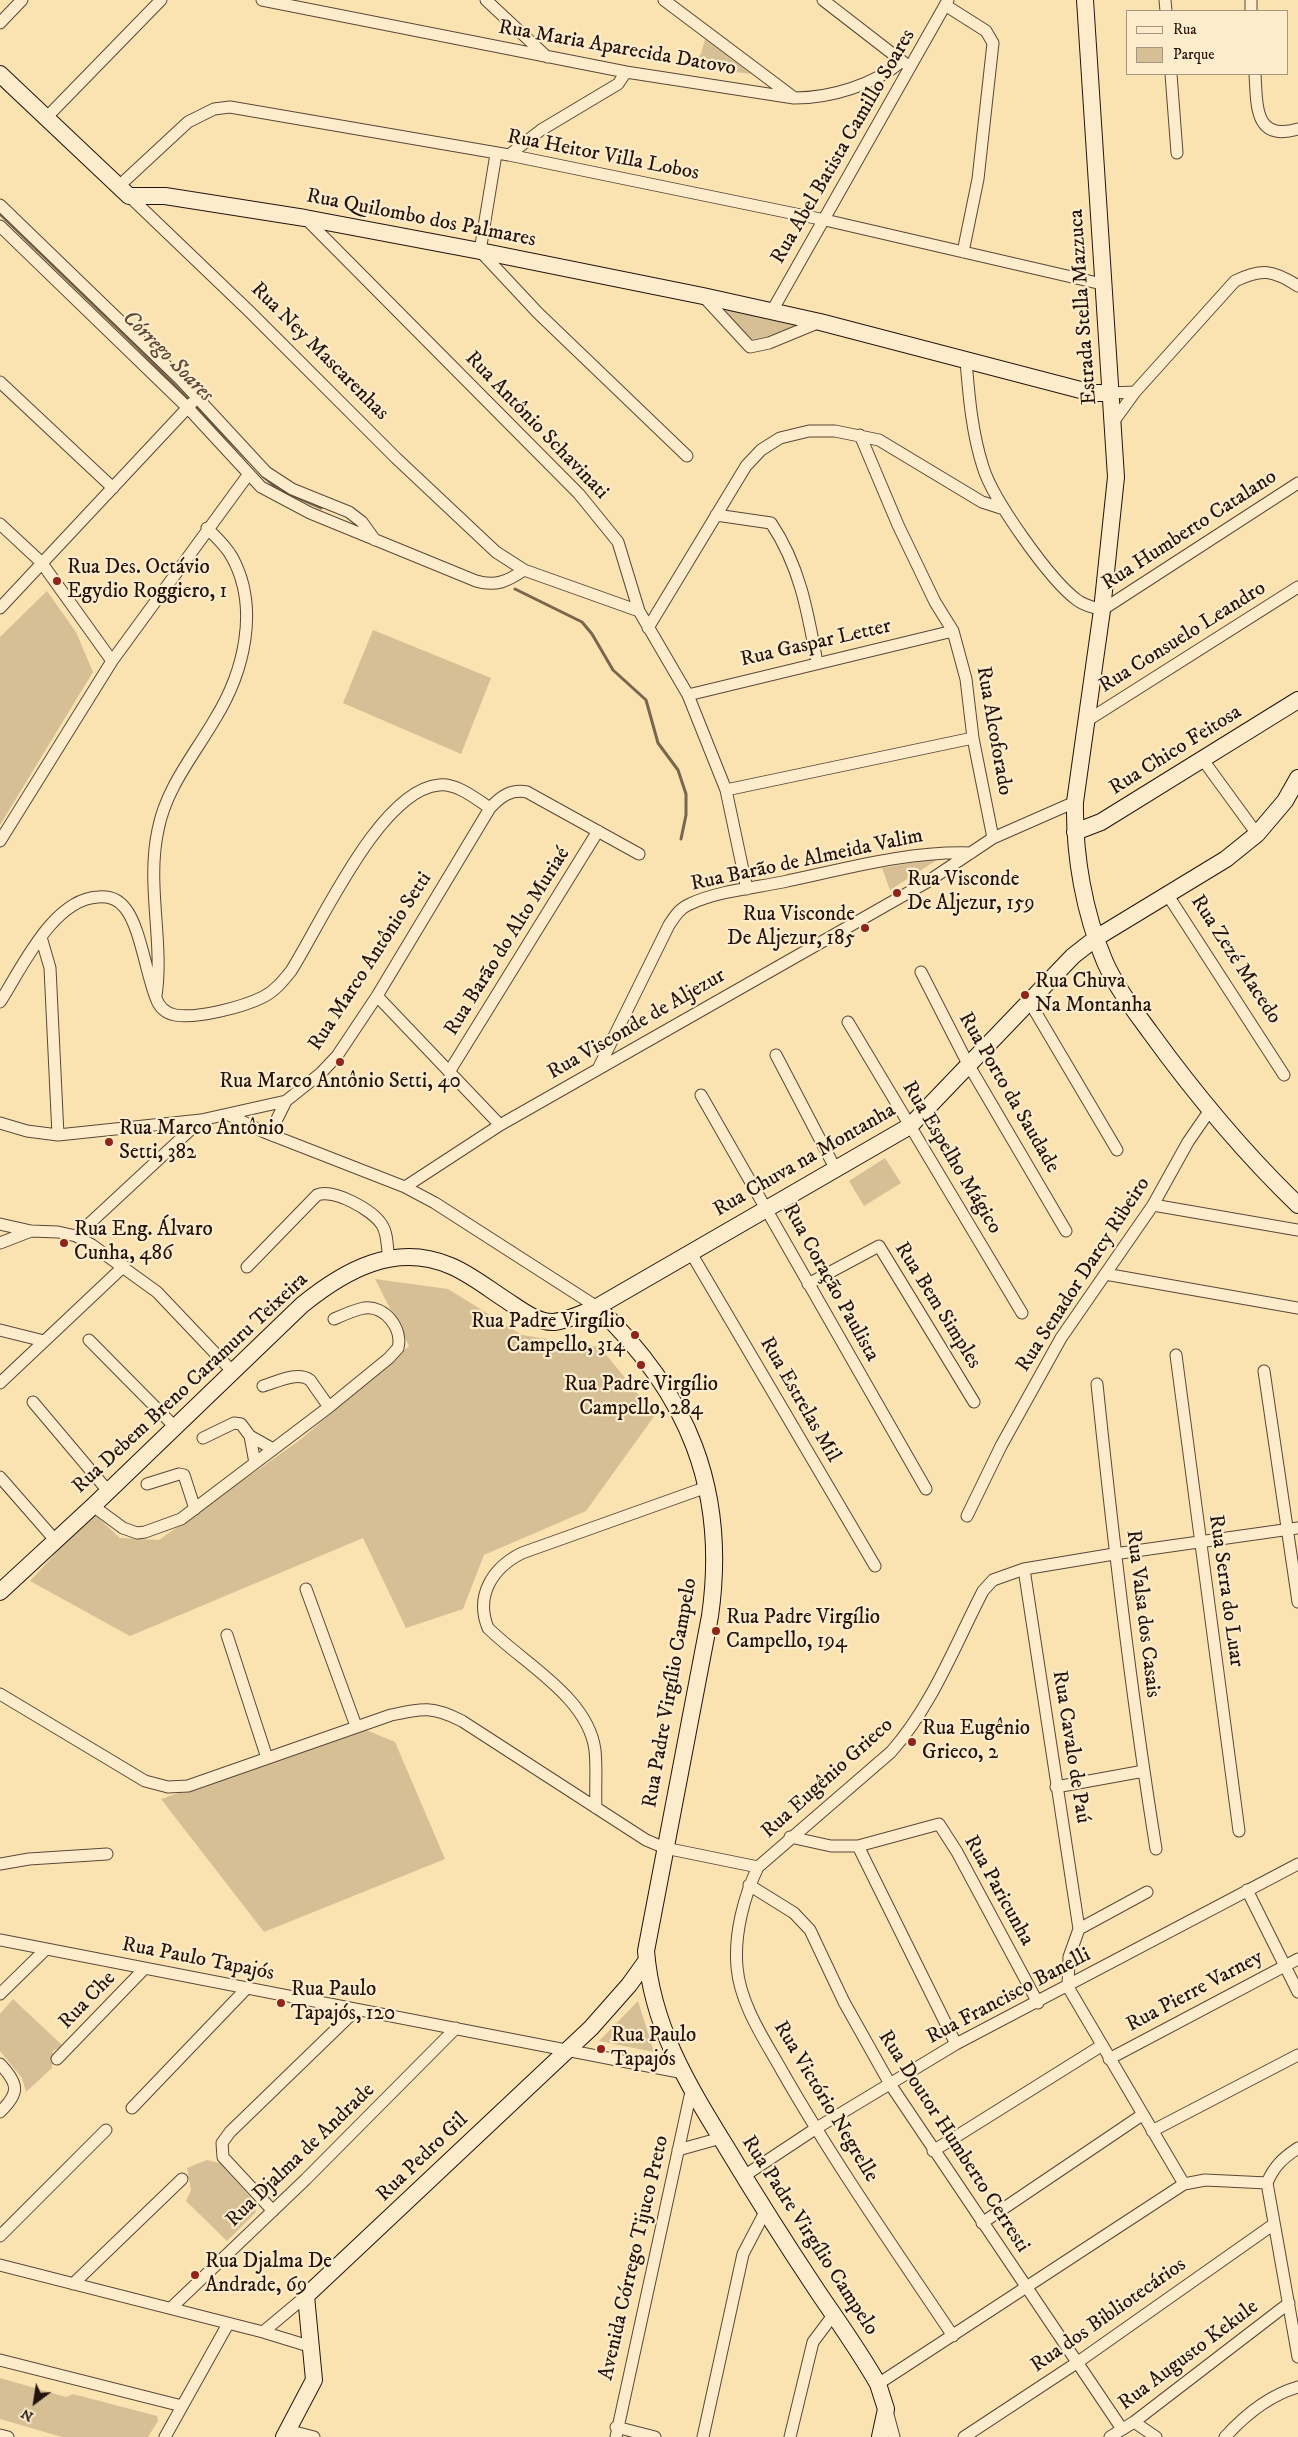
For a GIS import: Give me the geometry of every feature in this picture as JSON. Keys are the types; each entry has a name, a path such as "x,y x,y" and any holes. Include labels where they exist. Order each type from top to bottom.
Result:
{"street":[{"path":"0,22 22,0"},
{"path":"46,118 162,0"},
{"name":"Rua Maria Aparecida Datovo","path":"262,0 626,72 794,98 812,98 870,81 891,70 907,65"},
{"path":"306,0 320,11"},
{"path":"486,0 548,57"},
{"path":"664,0 794,98"},
{"path":"823,0 907,65"},
{"name":"Estrada Stella Mazzuca","path":"1085,0 1102,284 1114,421 1116,477 1102,610 1075,802 1075,832 1088,912 1106,963 1125,996 1210,1110 1256,1164 1298,1205"},
{"path":"947,2 986,31 993,43 978,179 963,252"},
{"name":"Rua Abel Batista Camillo Soares","path":"772,311 825,220 907,65 947,2"},
{"path":"509,155 542,130 618,84 626,72"},
{"name":"Rua Ney Mascarenhas","path":"0,74 124,191 455,516 496,552 524,570 639,611"},
{"path":"1171,75 1177,153"},
{"path":"1255,75 1258,110 1264,124 1277,132 1298,129"},
{"name":"Rua Heitor Villa Lobos","path":"124,191 188,122 214,108 230,107 509,155 825,220 1102,284"},
{"path":"496,154 480,251 538,313 687,456"},
{"name":"Rua Quilombo dos Palmares","path":"124,191 305,218 703,296 820,322 1092,393 1110,392"},
{"path":"0,205 193,403 248,474 269,493 375,540 485,584 493,585 509,581 524,570"},
{"name":"Rua Antônio Schavinati","path":"305,218 572,487 605,523 618,542 639,611 688,694 726,790 747,889"},
{"path":"0,226 266,472 292,489 349,512 362,522 375,540"},
{"path":"1114,421 1135,392 1235,281 1253,272 1270,272 1298,286"},
{"path":"703,296 750,347 769,343 820,322"},
{"path":"966,361 970,409 979,454 990,485 1004,509 1071,595 1082,604 1102,610"},
{"path":"0,382 113,488"},
{"path":"1110,392 1135,392"},
{"path":"0,608 41,562 193,403"},
{"path":"648,628 746,466 761,450 780,438 809,431 835,431 860,435 894,447 982,502 1004,509"},
{"name":"Rua Alcoforado","path":"860,435 898,524 935,602 953,631 966,679 973,738 993,838"},
{"path":"0,841 112,661 248,474"},
{"name":"Rua Humberto Catalano","path":"1102,610 1298,483"},
{"path":"716,515 771,523 780,537 800,579 817,663"},
{"path":"0,524 41,562 112,661"},
{"path":"156,998 159,959 154,855 158,828 167,800 183,769 217,717 237,673 247,618 245,598 237,569 224,545 207,528"},
{"name":"Rua Consuelo Leandro","path":"1088,720 1298,587"},
{"name":"Rua Gaspar Letter","path":"688,694 953,631"},
{"name":"Rua Chico Feitosa","path":"1075,832 1101,822 1298,700"},
{"path":"726,790 973,738"},
{"path":"1203,760 1257,834"},
{"name":"Rua Zezé Macedo","path":"1096,938 1226,859 1257,834 1285,801 1298,778"},
{"path":"0,1002 41,938 60,914 78,901 101,897 110,897 120,902 131,917 156,998 162,1008 174,1015 200,1014 263,997 278,987 304,951 364,848 388,816 411,795 427,787 441,784 465,793 490,808"},
{"name":"Rua Marco Antônio Setti","path":"0,1123 34,1132 58,1135 202,1120 286,1101 321,1073 337,1056 377,996 490,808 507,794 518,791 527,792 640,854"},
{"name":"Rua Visconde de Aljezur","path":"406,1187 500,1125 918,886 993,838 1075,802"},
{"name":"Rua Barão do Alto Muriaé","path":"449,1072 598,831"},
{"name":"Rua Barão de Almeida Valim","path":"599,1067 669,925 677,913 689,904 747,889 906,857 934,853 971,853"},
{"name":"Rua Zezé Macedo","path":"1167,894 1284,1075"},
{"path":"41,938 50,968 58,1135"},
{"name":"Rua Chuva na Montanha","path":"597,1307 910,1126 1029,1000 1073,956 1096,938"},
{"name":"Rua Porto da Saudade","path":"921,972 968,1064 1066,1231"},
{"path":"377,996 500,1125"},
{"path":"1029,1000 1117,1150"},
{"name":"Rua Espelho Mágico","path":"848,1022 1022,1314"},
{"path":"776,1055 836,1168"},
{"name":"Rua Coração Paulista","path":"701,1095 926,1489"},
{"path":"274,1136 277,1119 286,1101"},
{"name":"Rua Senador Darcy Ribeiro","path":"967,1516 1001,1446 1061,1338 1153,1205 1188,1142 1210,1110"},
{"name":"Rua Padre Virgílio Campelo","path":"229,1115 274,1136 406,1187 435,1203 597,1307 638,1350 677,1407 696,1452 707,1487 713,1513 715,1565 713,1596 649,1932 647,1960 656,2010 670,2047 692,2088 744,2176 878,2384 886,2409"},
{"path":"76,1236 202,1120"},
{"path":"247,1267 317,1195 328,1192 336,1194 378,1220 383,1226 389,1260"},
{"path":"1153,1205 1298,1230"},
{"path":"0,1224 31,1231 58,1232 76,1236 124,1266 157,1292 233,1372"},
{"path":"0,1243 31,1231"},
{"name":"Rua Bem Simples","path":"808,1284 879,1246 974,1402"},
{"name":"Rua Estrelas Mil","path":"690,1253 875,1566"},
{"name":"Rua Debem Breno Caramuru Teixeira","path":"0,1592 93,1506 174,1426 302,1305 331,1282 364,1266 389,1260 420,1257 453,1267 531,1316 553,1322 568,1319 597,1307"},
{"path":"0,1383 124,1266"},
{"path":"1105,1274 1298,1308"},
{"path":"93,1506 123,1528 136,1533 145,1532 181,1519 329,1407 398,1348 398,1330 391,1320 378,1311 364,1308 334,1318"},
{"path":"0,1330 44,1341"},
{"path":"89,1340 174,1426"},
{"name":"Rua Serra do Luar","path":"1176,1355 1239,1832"},
{"path":"1264,1371 1292,1529 1298,1602"},
{"path":"263,1386 297,1376 306,1377 329,1407"},
{"name":"Rua Valsa dos Casais","path":"1097,1384 1114,1554 1156,1849"},
{"path":"33,1402 108,1491"},
{"path":"203,1438 234,1423 244,1427 250,1436 255,1463"},
{"path":"250,1436 273,1449"},
{"path":"147,1484 179,1474 184,1475 195,1509"},
{"path":"0,1476 55,1540"},
{"path":"596,1808 595,1749 590,1730 580,1710 488,1628 483,1610 486,1591 491,1579 502,1566 522,1553 707,1487"},
{"path":"1024,1569 1114,1554 1292,1529"},
{"name":"Rua Eugênio Grieco","path":"0,1694 145,1781 168,1787 188,1786 356,1726 419,1709 441,1710 462,1721 646,1840 665,1848 758,1867 891,1752 907,1735 920,1715 983,1590 993,1580 1024,1569"},
{"name":"Rua Cavalo de Paú","path":"1024,1569 1078,1930 1069,1957 1068,1987"},
{"path":"306,1589 356,1726"},
{"path":"227,1635 267,1758"},
{"path":"1056,1787 1144,1771"},
{"name":"Rua Paricunha","path":"858,1846 939,1824 957,1852 1038,2003"},
{"path":"790,1838 831,1846 858,1846 956,2044"},
{"path":"0,1864 29,1859 107,1854"},
{"name":"Rua Francisco Banelli","path":"744,2176 815,2129 956,2044 1038,2003 1298,1864"},
{"name":"Rua Victório Negrelle","path":"758,1867 749,1885 739,1930 737,1966 743,1995 755,2023 815,2129 952,2336"},
{"name":"Rua Doutor Humberto Cerresti","path":"749,1885 794,1913 810,1930 844,2002 890,2084 933,2151 1122,2429"},
{"path":"1247,1890 1298,1992"},
{"path":"1078,1930 1146,1892"},
{"name":"Rua Paulo Tapajós","path":"0,1940 684,2073"},
{"path":"0,1994 46,1950"},
{"name":"Rua Pierre Varney","path":"1109,2059 1298,1959"},
{"name":"Rua Pedro Gil","path":"263,2332 306,2296 567,2050 612,2005 647,1960"},
{"name":"Rua Che","path":"57,2059 146,1968"},
{"path":"1068,1987 1101,2046 1184,2184"},
{"path":"132,2108 246,1988"},
{"path":"273,2211 223,2157 222,2143 230,2132 356,2010"},
{"name":"Rua Djalma de Andrade","path":"170,2308 273,2211 456,2028"},
{"path":"933,2151 1101,2046"},
{"path":"1152,2130 1298,2055"},
{"path":"0,2064 12,2076 16,2086 14,2096 0,2112"},
{"name":"Avenida Córrego Tijuco Preto","path":"616,2432 692,2088"},
{"path":"982,2222 1142,2115"},
{"path":"0,2236 106,2130"},
{"path":"678,2150 721,2138"},
{"path":"1298,2148 1282,2158 1272,2170 1267,2183 1298,2357"},
{"path":"73,2284 182,2179"},
{"path":"878,2384 1159,2198 1184,2184 1205,2180 1267,2183"},
{"path":"703,2437 743,2254 766,2210"},
{"name":"Rua dos Bibliotecários","path":"964,2437 1078,2362 1274,2224"},
{"path":"0,2265 263,2332 312,2347"},
{"path":"306,2296 314,2366 312,2385 285,2434 314,2437"},
{"name":"Rua Augusto Kekule","path":"1110,2437 1134,2422 1289,2303"},
{"path":"790,2437 809,2353 819,2332 834,2314"},
{"path":"165,2437 228,2324"},
{"path":"0,2360 182,2406"},
{"path":"1225,2437 1261,2405 1287,2390 1298,2387"},
{"path":"880,2437 886,2409"},
{"path":"886,2409 894,2437"},
{"path":"1134,2422 1156,2437"},
{"path":"616,2432 655,2437"},
{"path":"0,2434 8,2437"}],"green space":[{"path":"705,39 751,74 689,66 701,54"},
{"path":"716,307 801,327 757,343 751,343"},
{"path":"47,591 76,632 93,672 0,825 0,637"},
{"path":"373,630 491,678 461,754 343,703"},
{"path":"940,858 890,890 882,868"},
{"path":"885,1158 901,1183 864,1206 849,1181"},
{"path":"375,1279 448,1289 522,1335 600,1347 655,1415 586,1511 484,1555 463,1609 406,1628 363,1538 130,1636 30,1581 93,1513 120,1538 159,1540 300,1440 409,1346"},
{"path":"366,1730 395,1742 445,1859 264,1932 161,1799"},
{"path":"13,1999 63,2046 53,2051 52,2068 26,2092 22,2078 0,2051 0,2014"},
{"path":"638,2001 654,2052 599,2041"},
{"path":"207,2160 220,2163 252,2199 256,2212 227,2241 186,2201 191,2190 187,2168"},
{"path":"0,2378 66,2397 73,2394 157,2416 158,2421 148,2437 62,2437 0,2419"}],"waterway":[{"name":"Córrego Soares","path":"0,214 137,347 247,459"},
{"name":"Córrego Soares","path":"263,476 278,489 321,508"},
{"name":"Córrego Soares","path":"515,589 582,622 592,634 613,670 646,700 658,743 678,770 686,794 686,815 681,839"}],"place":[{"name":"Rua Des. Octávio Egydio Roggiero, 1","path":"57,581"},
{"name":"Rua Visconde De Aljezur, 159","path":"897,893"},
{"name":"Rua Visconde De Aljezur, 185","path":"865,928"},
{"name":"Rua Chuva Na Montanha","path":"1025,995"},
{"name":"Rua Marco Antônio Setti, 40","path":"340,1062"},
{"name":"Rua Marco Antônio Setti, 382","path":"109,1142"},
{"name":"Rua Eng. Álvaro Cunha, 486","path":"64,1243"},
{"name":"Rua Padre Virgílio Campello, 314","path":"635,1335"},
{"name":"Rua Padre Virgílio Campello, 284","path":"641,1365"},
{"name":"Rua Padre Virgílio Campello, 194","path":"716,1631"},
{"name":"Rua Eugênio Grieco, 2","path":"912,1742"},
{"name":"Rua Paulo Tapajós, 120","path":"281,2003"},
{"name":"Rua Paulo Tapajós","path":"601,2049"},
{"name":"Rua Djalma De Andrade, 69","path":"195,2275"}]}
